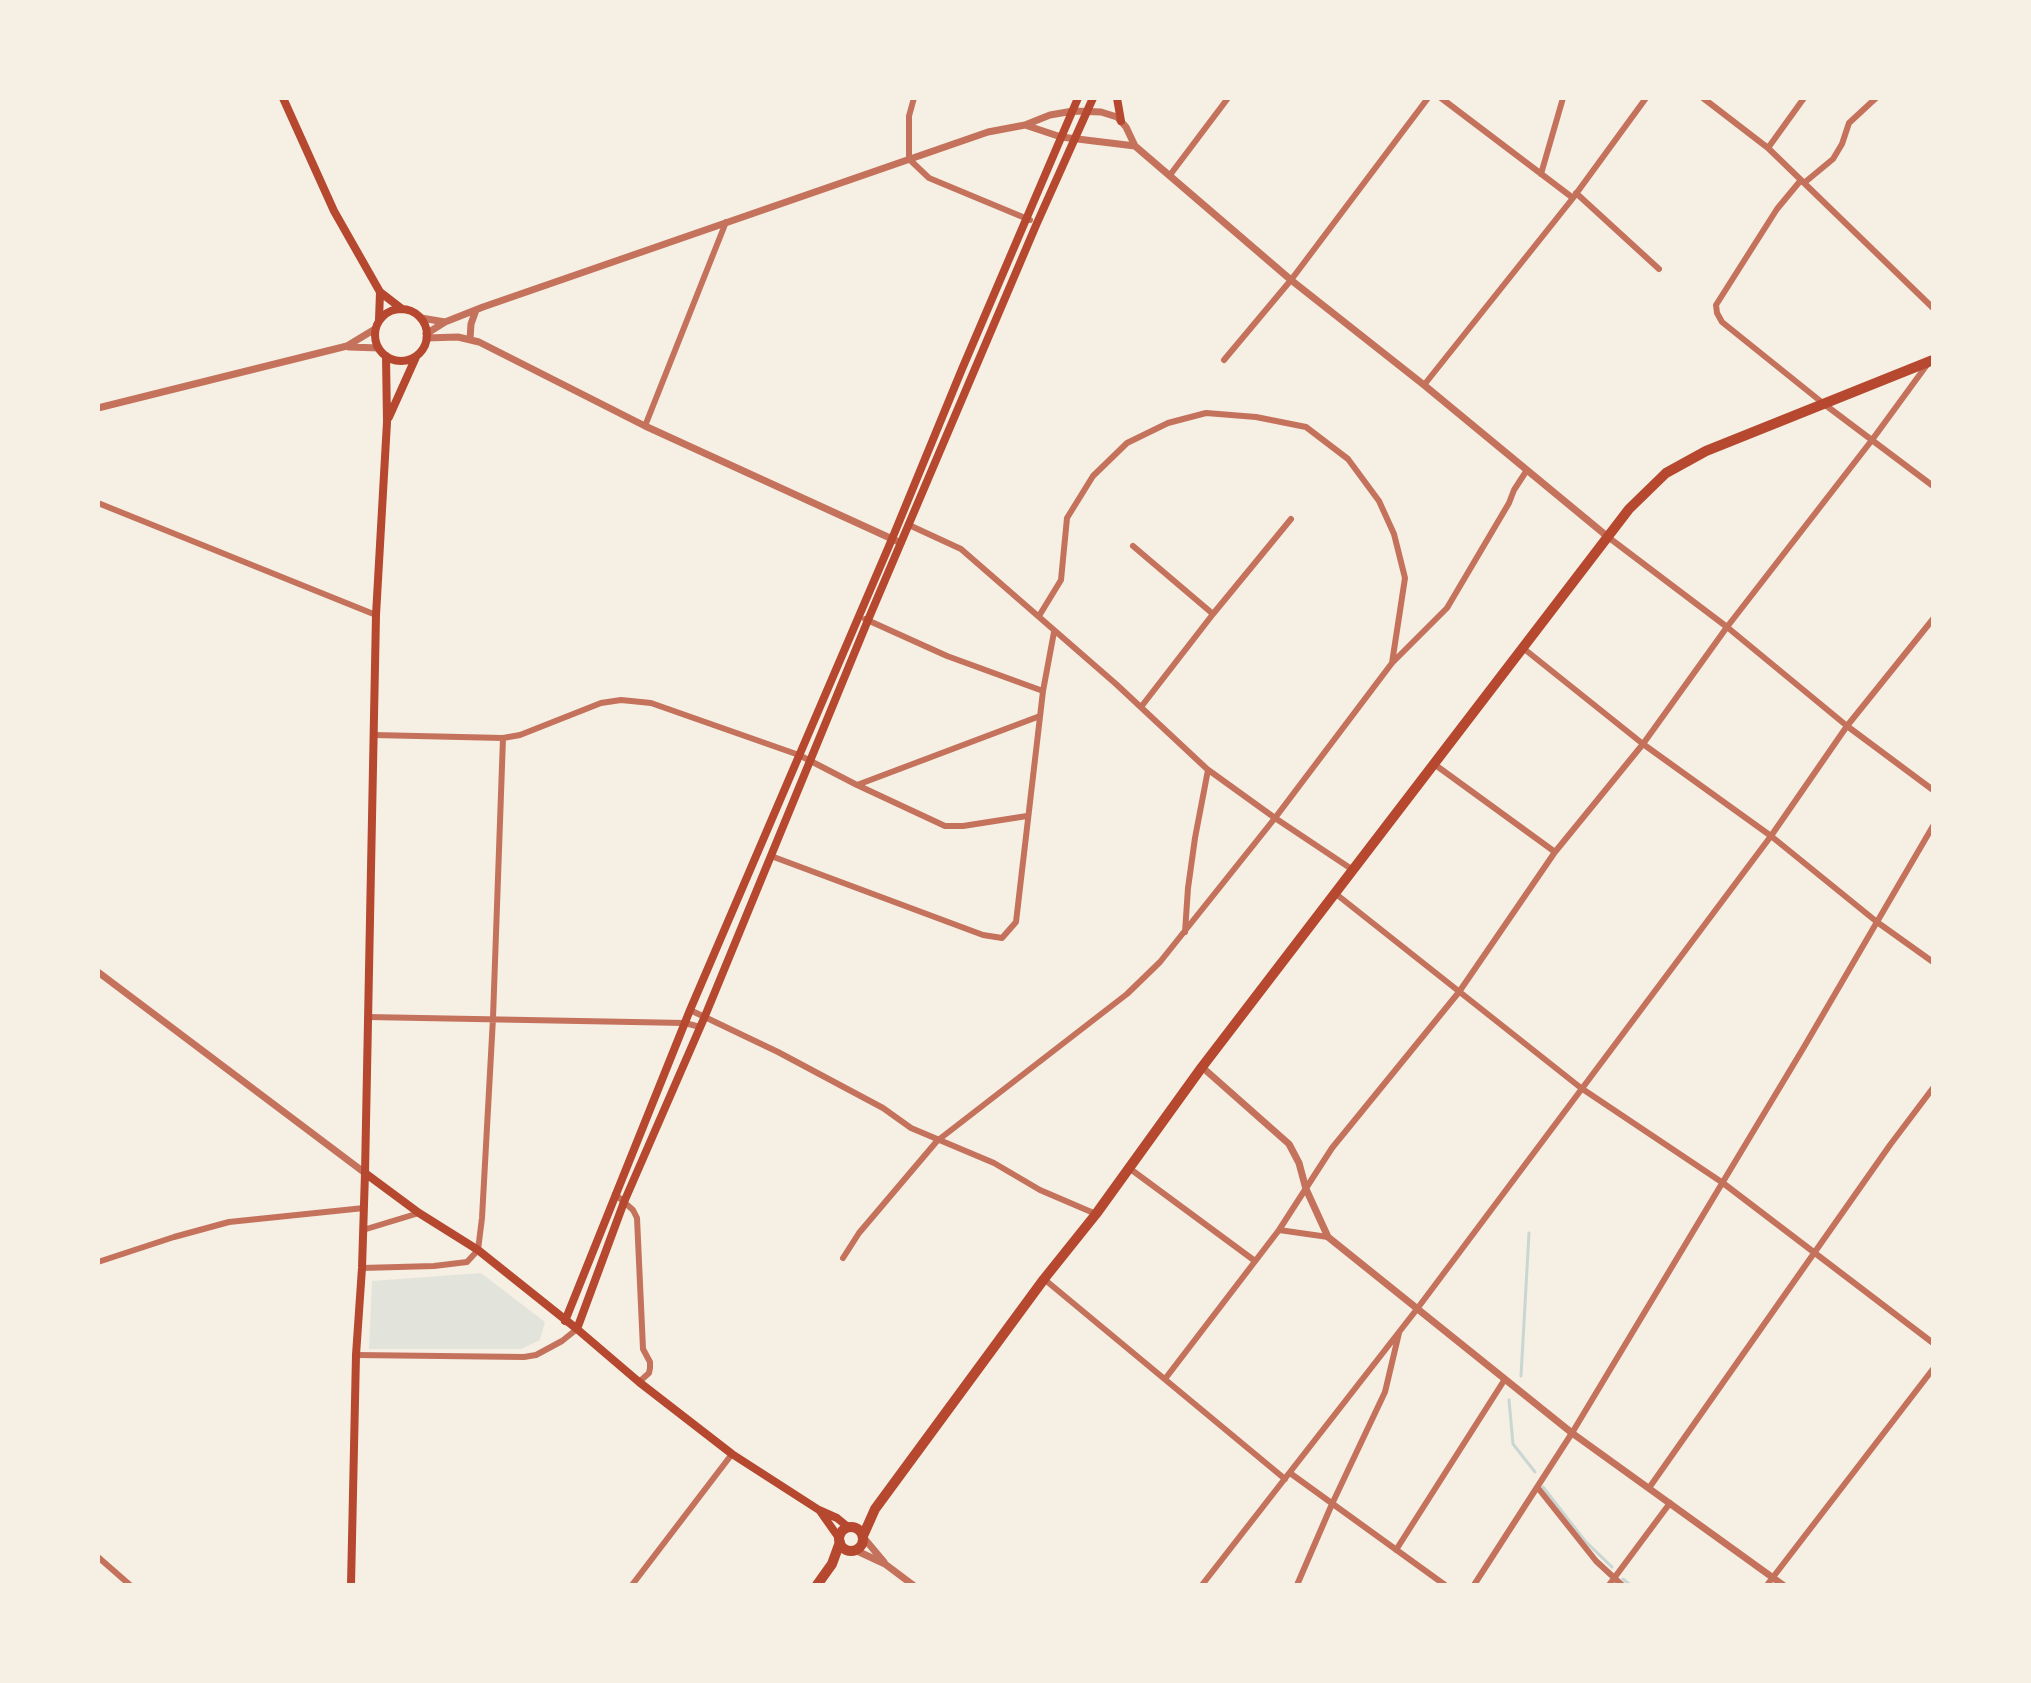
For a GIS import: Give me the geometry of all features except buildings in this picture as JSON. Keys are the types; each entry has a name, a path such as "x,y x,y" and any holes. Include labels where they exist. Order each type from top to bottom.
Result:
{"highway":[{"path":"832,1564 861,1546 875,1509 1044,1279 1096,1214 1202,1067 1629,509 1666,473 1706,451 1931,361"},
{"path":"817,1585 832,1564 842,1531 875,1509"},
{"path":"851,1526 859,1529 863,1537"},
{"path":"839,1540 844,1549 854,1551"}],"main road":[{"path":"283,98 334,211 380,292 402,309"},
{"path":"577,1329 624,1202 771,856 1078,98"},
{"path":"565,1321 690,1010 858,615 897,541 909,525 1093,98"},
{"path":"1117,98 1121,121"},
{"path":"351,1585 356,1355 365,1173 376,615 387,422 382,352 375,339 380,292"},
{"path":"377,325 393,310 409,310 421,318 426,336 422,350 410,359 393,360 382,352"},
{"path":"387,422 418,354"},
{"path":"365,1173 419,1213 478,1250 732,1454 819,1510 851,1526"},
{"path":"819,1510 839,1540"}],"street":[{"path":"914,98 909,116 909,159 929,178 1037,223"},
{"path":"1170,175 1228,98"},
{"path":"1224,360 1291,280 1428,98"},
{"path":"1441,98 1541,174 1574,195 1659,269"},
{"path":"1541,174 1563,98"},
{"path":"1424,385 1646,98"},
{"path":"1703,98 1768,148 1933,308"},
{"path":"1768,148 1804,98"},
{"path":"1876,98 1849,123 1833,159 1802,182 1777,209 1716,305 1717,313 1722,322 1824,404 1933,486"},
{"path":"426,336 445,322 476,310 988,132 1073,111 1111,114 1121,121 1135,146 1291,280 1608,537 1933,790"},
{"path":"1025,125 1061,137 1135,146"},
{"path":"645,426 726,222"},
{"path":"470,339 476,310"},
{"path":"421,318 445,322"},
{"path":"98,408 347,346 377,325"},
{"path":"426,336 470,339 645,426 897,541"},
{"path":"347,346 382,352"},
{"path":"1165,1379 1279,1230 1332,1148 1459,992 1555,852 1643,744 1727,627 1931,361"},
{"path":"1039,616 1061,580 1067,518 1093,476 1127,443 1168,423 1206,413 1256,417 1306,427 1348,459 1379,501 1394,534 1405,578 1392,663"},
{"path":"843,1258 859,1233 937,1141 1127,994 1160,962 1275,818 1392,663 1447,608 1527,470"},
{"path":"98,503 376,615"},
{"path":"1141,707 1291,519"},
{"path":"909,525 961,549 1208,770 1353,870"},
{"path":"1133,546 1213,614"},
{"path":"858,615 947,656 1043,691"},
{"path":"1202,1585 1417,1309 1771,836 1847,726 1933,619"},
{"path":"771,856 983,935 1002,938 1016,922 1043,691 1054,632"},
{"path":"1523,648 1643,744 1771,836 1877,922 1933,962"},
{"path":"374,735 503,738 520,735 601,703 621,700 651,703 799,755 945,826 1027,816"},
{"path":"857,785 1040,716"},
{"path":"362,1268 467,1262 478,1250 493,1018 503,738"},
{"path":"1434,764 1555,852"},
{"path":"1185,932 1195,838 1208,770"},
{"path":"1474,1585 1572,1433 1933,826"},
{"path":"1336,894 1581,1088 1723,1183 1933,1343"},
{"path":"98,972 365,1173"},
{"path":"690,1010 883,1108 911,1128 994,1163 1040,1190 1096,1214"},
{"path":"368,1017 685,1023 700,1027"},
{"path":"1202,1067 1289,1144 1328,1237 1572,1433 1783,1585"},
{"path":"1649,1488 1933,1088"},
{"path":"1129,1168 1255,1261"},
{"path":"615,1194 633,1210 637,1218 643,1349 650,1362 649,1373 639,1382"},
{"path":"98,1262 229,1222 364,1208"},
{"path":"363,1230 419,1213"},
{"path":"1279,1230 1328,1237"},
{"path":"1044,1279 1288,1476 1445,1585"},
{"path":"562,1341 565,1321"},
{"path":"356,1355 524,1357 536,1355 577,1329"},
{"path":"1297,1585 1385,1392 1400,1331"},
{"path":"1767,1585 1933,1369"},
{"path":"1396,1550 1505,1379"},
{"path":"632,1585 732,1454"},
{"path":"1538,1488 1596,1561 1622,1585"},
{"path":"1609,1585 1670,1503"},
{"path":"863,1537 885,1564 913,1585"},
{"path":"854,1551 885,1564"},
{"path":"98,1557 130,1585"}],"shaded area":[{"path":"481,1273 545,1322 540,1340 521,1349 369,1349 372,1281"}],"waterway":[{"path":"1521,1376 1529,1233"},
{"path":"1509,1400 1513,1444 1535,1472"},
{"path":"1543,1487 1585,1541 1612,1567"},
{"path":"1623,1579 1630,1585"}]}
